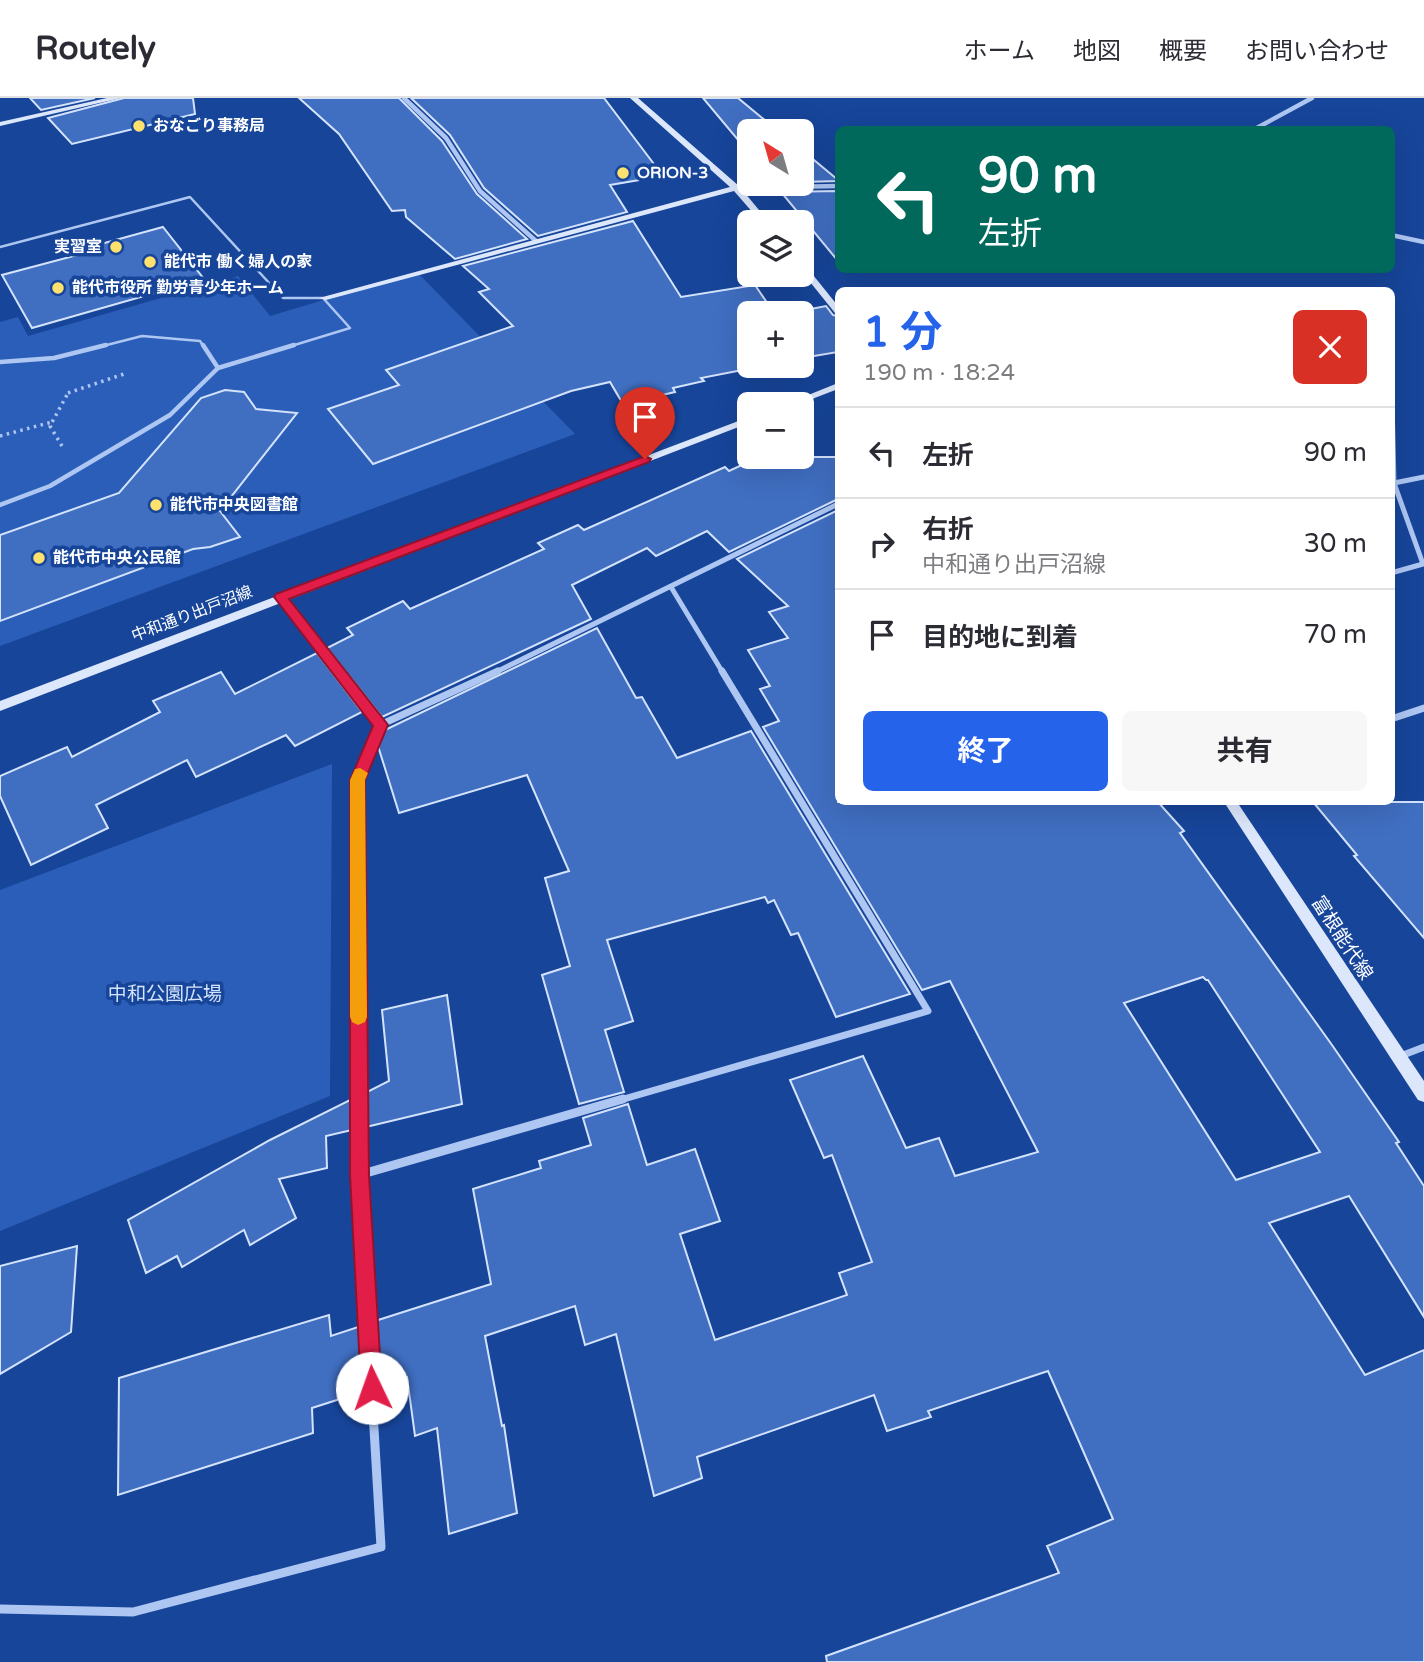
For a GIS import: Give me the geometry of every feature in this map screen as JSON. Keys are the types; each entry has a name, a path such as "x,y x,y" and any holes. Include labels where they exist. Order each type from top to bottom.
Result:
{"street":[{"path":"0,124 117,98"},
{"path":"404,98 446,138 480,191 536,241"},
{"path":"634,98 736,188 755,210"},
{"path":"1260,126 1312,98"},
{"path":"323,298 736,188 835,186"},
{"path":"1395,236 1424,242"},
{"path":"814,282 835,307"},
{"path":"814,395 835,387"},
{"name":"中和通り出戸沼線","path":"0,706 737,425"},
{"path":"1395,483 1424,477"},
{"path":"1395,486 1423,564 1395,572"},
{"path":"0,1609 133,1612 381,1547 359,1175 357,780 380,725 671,587 835,505"},
{"path":"359,1175 928,1011 671,587"},
{"path":"280,597 380,725"},
{"path":"1395,718 1424,708"},
{"name":"富根能代線","path":"1232,805 1424,1095"},
{"path":"1398,1057 1424,1047"}],"lane":[{"path":"0,247 190,197 283,298 323,298 350,328 218,368 170,415 50,486 0,505"},
{"path":"0,362 54,358 142,336 200,341 218,368"}],"path":[{"path":"31,359 68,393"},
{"path":"78,470 50,426 52,422 68,393 129,373"},
{"path":"0,436 52,422"}],"green space":[{"path":"417,272 575,434 0,646 0,322 18,317 28,336 238,276 270,316"},
{"name":"中和公園広場","path":"332,764 330,1096 0,1231 0,890"}],"building":[{"path":"30,98 95,98 41,110"},
{"path":"124,98 193,98 195,114 72,144 48,118"},
{"path":"299,98 399,98 442,141 477,194 527,239 455,259 406,217 405,210 392,211 339,134"},
{"path":"411,98 604,98 663,176 610,185 627,212 538,236 484,188 450,135"},
{"path":"703,98 738,98 763,119 737,119 737,139"},
{"path":"814,160 835,178 835,181 814,182"},
{"path":"814,191 835,191 835,257 814,232 814,210 796,210 784,196 814,196"},
{"path":"633,221 681,297 756,287 766,301 737,301 737,371 701,378 704,381 673,388 675,392 623,404 610,382 571,391 373,464 328,409 399,385 386,370 513,326 479,292 489,289 463,266"},
{"path":"163,227 204,279 32,328 2,275 100,249 97,245"},
{"path":"826,306 835,315 835,352 814,356 814,308"},
{"name":"能代市中央図書館","path":"225,390 244,392 256,409 297,413 220,511 240,537 210,547 193,549 0,621 0,535 119,493 201,398"},
{"path":"814,457 835,457 835,500 729,552 707,531 656,556 647,548 572,585 591,619 382,717 327,648 353,635 347,628 403,601 410,609 544,549 538,543 578,525 584,530 725,467 729,471 737,467 814,469"},
{"path":"835,511 835,805 1161,805 1184,831 1180,833 1399,1142 1396,1143 1424,1186 1424,1317 1349,1196 1269,1223 1365,1375 1424,1350 1424,1662 827,1662 826,1656 1059,1573 1047,1546 1113,1519 1048,1371 928,1411 931,1417 887,1431 874,1395 697,1457 702,1478 654,1496 616,1334 585,1345 575,1306 485,1336 502,1426 504,1425 517,1513 449,1534 437,1428 415,1436 407,1377 379,1386 375,1321 491,1284 473,1189 541,1168 539,1161 591,1145 583,1118 628,1104 647,1165 695,1149 720,1221 680,1234 715,1340 847,1295 839,1273 872,1262 832,1155 824,1158 790,1080 863,1056 906,1148 939,1138 955,1176 1038,1152 950,981 922,990 763,727 779,721 760,689 770,686 748,650 788,638 769,612 788,606 737,559","holes":["1203,977 1208,980 1320,1152 1236,1180 1124,1003"]},
{"path":"597,628 636,698 642,697 677,758 751,731 910,994 836,1017 798,933 791,935 774,900 768,903 765,897 607,940 633,1021 605,1030 624,1092 579,1104 542,975 570,966 545,878 569,871 527,775 399,813 378,746 385,730"},
{"path":"317,653 362,712 295,746 286,735 196,777 187,760 96,805 108,828 31,865 0,796 0,776 67,747 72,757 160,712 153,701 221,672 235,694"},
{"path":"1395,802 1424,802 1424,938 1354,856 1357,855 1315,805 1395,805"},
{"path":"447,995 462,1104 366,1127 365,1093 389,1081 382,1010"},
{"path":"352,1099 352,1130 326,1136 327,1168 279,1179 296,1218 250,1245 244,1230 182,1267 177,1256 146,1273 128,1220 270,1140"},
{"path":"77,1246 71,1332 0,1374 0,1266"},
{"path":"329,1315 331,1336 361,1326 365,1391 312,1408 313,1433 118,1495 119,1378"}],"slow traffic":[{"path":"358,1017 357,780 360,773"}],"place":[{"name":"おなごり事務局","path":"139,126"},
{"name":"ORION-3","path":"623,173"},
{"name":"実習室","path":"116,247"},
{"name":"能代市 働く婦人の家","path":"150,262"},
{"name":"能代市役所 勤労青少年ホーム","path":"58,288"},
{"name":"能代市中央図書館","path":"156,505"},
{"name":"能代市中央公民館","path":"39,558"}],"route":[{"path":"372,1388 359,1175 357,780 380,725 280,597 645,459"}]}
